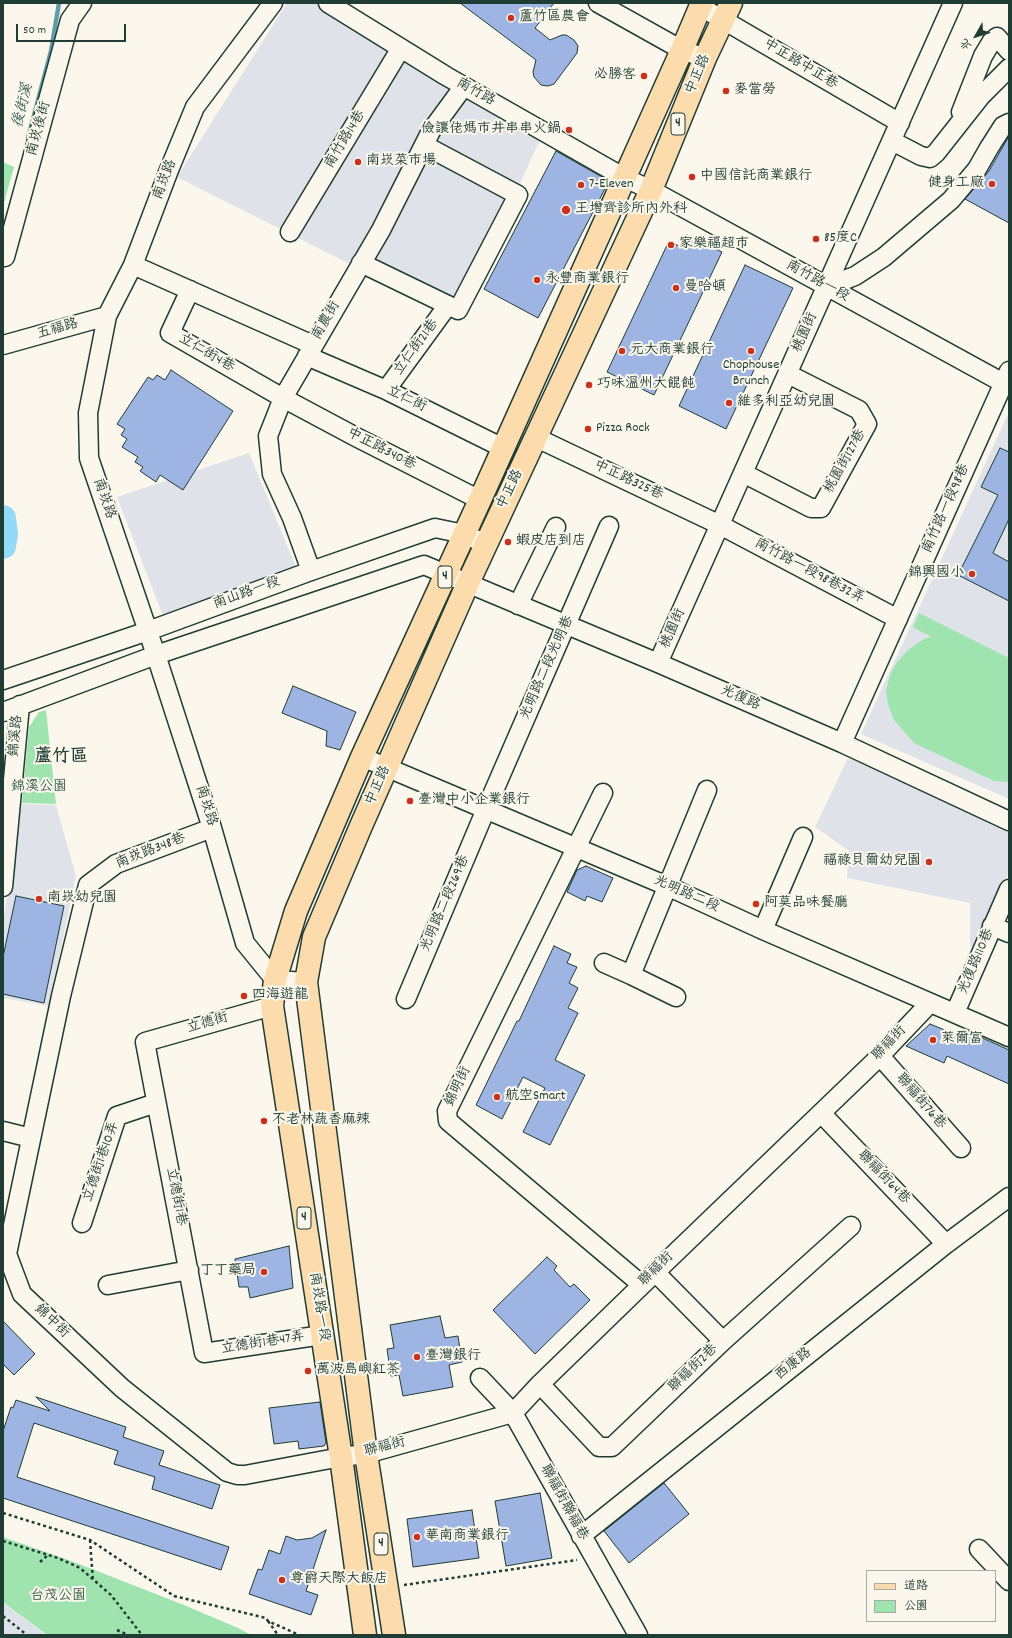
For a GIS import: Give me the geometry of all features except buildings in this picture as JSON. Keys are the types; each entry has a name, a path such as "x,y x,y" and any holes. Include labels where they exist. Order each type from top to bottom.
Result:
{"main road":[{"name":"中正路","path":"275,980 296,911 362,757 447,574 701,5"},
{"name":"中正路","path":"306,982 314,938 387,768 468,583 537,438 651,190 705,58 727,11"},
{"name":"南崁路一段","path":"275,980 272,1006 341,1457 365,1635"},
{"name":"南崁路一段","path":"306,982 366,1454 388,1588 394,1635"}],"street":[{"name":"南崁後街","path":"5,257 70,20 82,3"},
{"name":"南崁路","path":"273,3 195,107 133,265 107,316 88,413 89,458 156,655 212,828 245,943 275,980"},
{"name":"南竹路","path":"328,3 464,86 625,178"},
{"path":"598,3 682,50 705,58"},
{"name":"桃園街","path":"658,663 953,3"},
{"name":"中正路中正巷","path":"701,5 727,11 900,123"},
{"path":"954,130 983,56 992,41 997,37 1009,51"},
{"name":"南竹路14巷","path":"290,232 401,48"},
{"path":"892,141 921,156 930,158 936,153 981,96 1009,68"},
{"name":"南農街","path":"312,571 272,474 268,436 283,398 381,230 431,131 464,86"},
{"path":"826,287 855,276 884,257 951,200 977,169 1003,126 1009,122"},
{"path":"424,145 518,194 453,308"},
{"name":"南竹路一段","path":"625,178 651,190 826,287 1007,380"},
{"name":"立仁街21巷","path":"361,263 453,308 386,390"},
{"name":"立仁街","path":"133,265 190,290 503,448"},
{"name":"立仁街4巷","path":"190,290 170,332 283,398"},
{"name":"五福路","path":"6,344 107,316"},
{"name":"桃園街127巷","path":"743,473 811,508 821,508 867,424 859,410 788,374"},
{"name":"南竹路一段98巷","path":"842,744 1007,380"},
{"name":"中正路340巷","path":"283,398 480,500"},
{"name":"中正路325巷","path":"537,438 720,525"},
{"name":"南竹路一段98巷32弄","path":"720,525 898,619"},
{"name":"光明路二段光明巷","path":"486,809 567,626 609,526"},
{"path":"518,604 556,527"},
{"name":"南山路一段","path":"6,679 148,631 435,528 464,534 486,544"},
{"name":"南山路一段","path":"9,709 156,655 424,564 468,583"},
{"name":"光復路","path":"468,583 567,626 658,663 1009,820"},
{"name":"錦溪路","path":"3,887 9,709"},
{"name":"光明路二段","path":"362,757 667,886 763,930 1009,1037"},
{"path":"631,975 707,790"},
{"name":"錦明街","path":"603,793 447,1111 448,1121 642,1285"},
{"name":"光明路二段269巷","path":"406,999 486,809"},
{"name":"南崁路348巷","path":"61,996 88,885 116,864 212,828"},
{"path":"763,930 803,836"},
{"name":"光復路110巷","path":"955,1013 1009,888"},
{"path":"992,926 1009,933"},
{"path":"604,963 676,997"},
{"path":"275,980 306,982"},
{"name":"錦中街","path":"61,996 7,1254 22,1294 122,1388 227,1472 237,1475 245,1475 341,1457"},
{"name":"聯福街","path":"341,1457 366,1454 512,1413 655,1272 880,1056 930,1003"},
{"name":"立德街","path":"145,1042 272,1006"},
{"name":"立德街1巷","path":"145,1042 204,1353"},
{"name":"聯福街76巷","path":"880,1056 961,1148"},
{"name":"立德街1巷10弄","path":"82,1223 117,1116 156,1103"},
{"name":"聯福街64巷","path":"821,1113 946,1244"},
{"path":"3,1131 31,1138"},
{"name":"西康路","path":"582,1536 946,1244 1009,1198"},
{"name":"聯福街2巷","path":"540,1384 599,1447 612,1447 723,1341 851,1226"},
{"path":"108,1285 189,1270"},
{"path":"655,1272 723,1341"},
{"name":"立德街1巷47弄","path":"204,1353 322,1335"},
{"name":"聯福街聯福巷","path":"480,1378 512,1413 638,1635"},
{"path":"979,1549 1009,1581"}],"path":[{"path":"3,1513 90,1540 174,1596 266,1618 268,1621 298,1635"},
{"path":"90,1540 93,1581"},
{"path":"3,1541 48,1555 80,1568 93,1581 111,1595 142,1635"},
{"path":"40,1562 48,1555"},
{"path":"388,1588 594,1558"},
{"path":"3,1616 27,1635"},
{"path":"268,1621 278,1635"},
{"path":"117,1630 128,1635"}],"shaded area":[{"name":"南崁菜市場","path":"287,3 323,3 544,135 536,148 459,319 177,177"},
{"name":"錦興國小","path":"1008,414 1009,415 1009,799 861,734"},
{"path":"249,453 296,567 165,621 117,497"},
{"name":"福祿貝爾幼兒園","path":"848,758 1009,828 1009,872 975,944 970,947 970,903 847,878 849,851 815,827"},
{"name":"南崁幼兒園","path":"22,804 56,805 76,876 49,1006 3,998 3,922"},
{"path":"3,1602 46,1635 3,1635"}],"green space":[{"path":"3,162 14,167 3,206"},
{"path":"919,613 1009,658 1009,782 994,781 914,743 894,720 888,704 886,691 890,675 897,662 908,650 924,639 931,637 913,627"},
{"name":"錦溪公園","path":"46,710 56,804 22,803 29,727 39,712"},
{"name":"台茂公園","path":"3,1537 74,1562 184,1605 251,1635 47,1635 3,1602"}],"waterway":[{"name":"後街溪","path":"28,138 51,51 59,3"},
{"path":"3,518 5,534 3,546"}],"place":[{"name":"蘆竹區農會","path":"511,18"},
{"name":"必勝客","path":"644,76"},
{"name":"麥當勞","path":"726,91"},
{"name":"儉讓佬媽市井串串火鍋","path":"569,130"},
{"name":"南崁菜市場","path":"358,162"},
{"name":"中國信託商業銀行","path":"692,177"},
{"name":"健身工廠","path":"992,184"},
{"name":"7-Eleven","path":"581,185"},
{"name":"王增齊診所內外科","path":"566,210"},
{"name":"85度C","path":"816,239"},
{"name":"家樂福超市","path":"671,245"},
{"name":"永豐商業銀行","path":"537,280"},
{"name":"曼哈頓","path":"676,288"},
{"name":"元大商業銀行","path":"622,351"},
{"name":"Chophouse Brunch","path":"751,351"},
{"name":"巧味溫州大餛飩","path":"589,385"},
{"name":"維多利亞幼兒園","path":"729,403"},
{"name":"Pizza Rock","path":"588,429"},
{"name":"蝦皮店到店","path":"508,542"},
{"name":"錦興國小","path":"972,574"},
{"name":"臺灣中小企業銀行","path":"410,801"},
{"name":"福祿貝爾幼兒園","path":"929,862"},
{"name":"南崁幼兒園","path":"39,899"},
{"name":"阿莫品味餐廳","path":"756,904"},
{"name":"四海遊龍","path":"244,996"},
{"name":"萊爾富","path":"933,1040"},
{"name":"航空Smart","path":"497,1097"},
{"name":"不老林蔬香麻辣","path":"264,1121"},
{"name":"丁丁藥局","path":"264,1272"},
{"name":"臺灣銀行","path":"417,1357"},
{"name":"萬波島嶼紅茶","path":"308,1371"},
{"name":"華南商業銀行","path":"417,1537"},
{"name":"尊爵天際大飯店","path":"282,1580"}],"district":[{"name":"蘆竹區","path":"61,759"}]}
